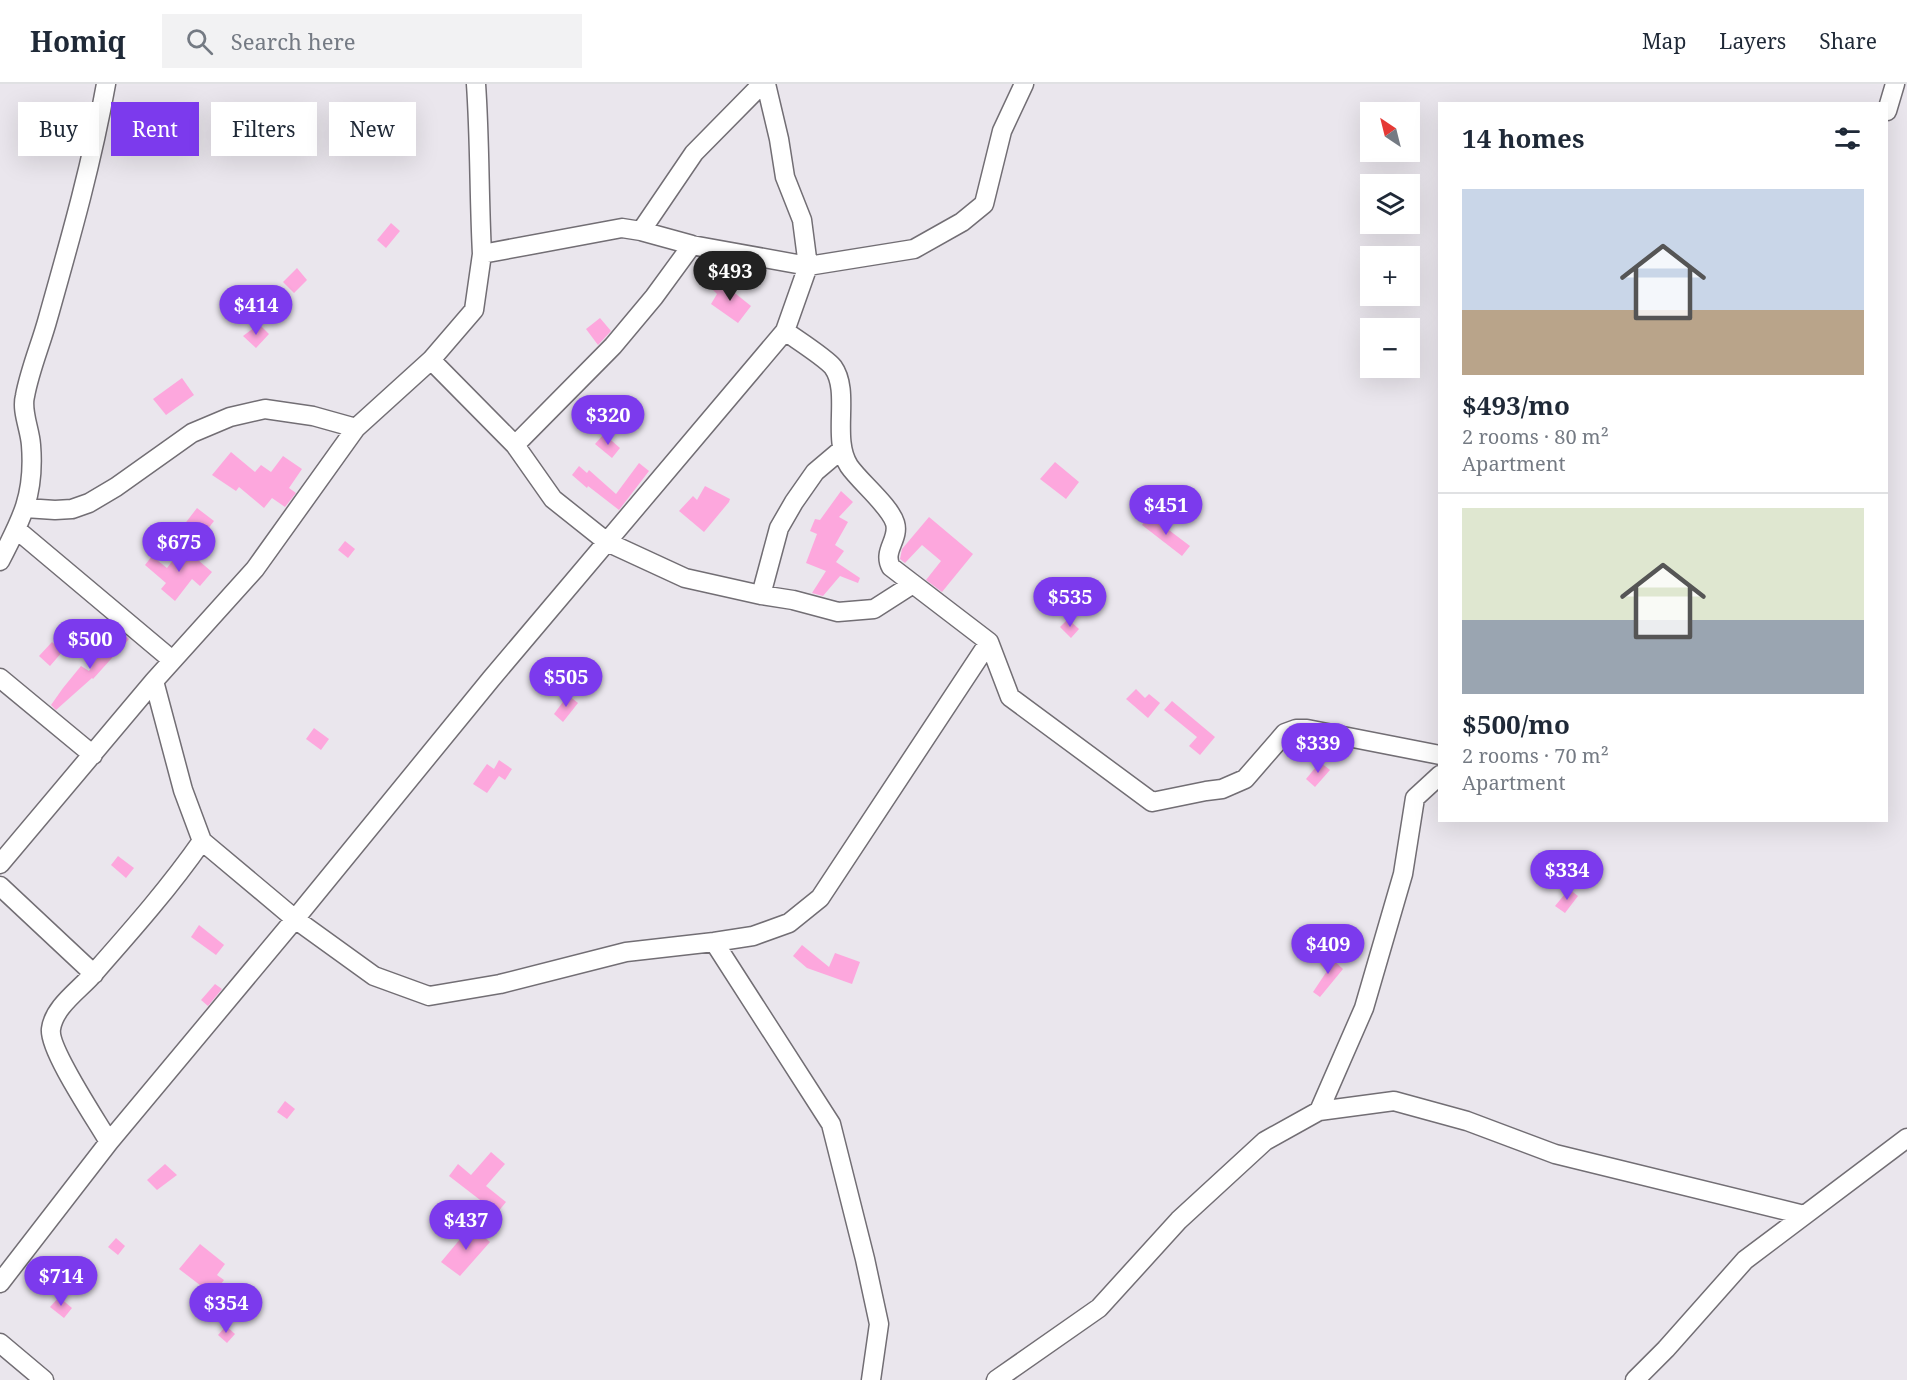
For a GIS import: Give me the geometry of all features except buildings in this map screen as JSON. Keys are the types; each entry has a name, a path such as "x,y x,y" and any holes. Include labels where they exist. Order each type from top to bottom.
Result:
{"street":[{"path":"0,561 29,497 33,469 23,401 77,214 96,139 106,84"},
{"path":"0,864 172,660 255,569 356,428 430,360 474,310 482,254 478,191 480,133 476,84"},
{"path":"641,231 694,153 762,84"},
{"path":"0,1283 109,1142 491,679 785,331 808,266 802,220 784,177 779,139 766,84"},
{"path":"482,254 622,228 692,245 808,266 914,249 962,222 984,204 1002,131 1024,84"},
{"path":"1888,108 1895,84"},
{"path":"515,445 613,346 654,297 692,245"},
{"path":"785,331 832,367 839,382 842,450 849,465 895,521 896,528 888,554 889,562 896,571 989,642 1010,696 1152,802 1206,790 1222,789 1245,779 1285,733 1296,729 1307,729 1438,755"},
{"path":"430,360 515,445 553,499 607,542 685,578 794,600 838,612 874,609 914,584"},
{"path":"25,508 72,509 89,503 192,434 230,417 265,408 313,416 356,428"},
{"path":"761,595 779,528 815,472 842,450"},
{"path":"16,530 172,660"},
{"path":"154,681 183,790 202,841 295,919 374,976 429,996 500,984 626,952 753,936 789,923 820,898 989,642"},
{"path":"0,678 93,755"},
{"path":"1319,1111 1364,1008 1403,874 1415,798 1438,777"},
{"path":"109,1142 54,1049 50,1030 58,1011 94,974 184,867 202,841"},
{"path":"0,886 94,974"},
{"path":"714,942 831,1125 879,1324 871,1380"},
{"path":"996,1380 1099,1308 1179,1220 1265,1142 1319,1111 1394,1101 1467,1121 1555,1154 1804,1215"},
{"path":"1635,1380 1666,1349 1745,1260 1907,1138"},
{"path":"0,1343 44,1380"}]}
